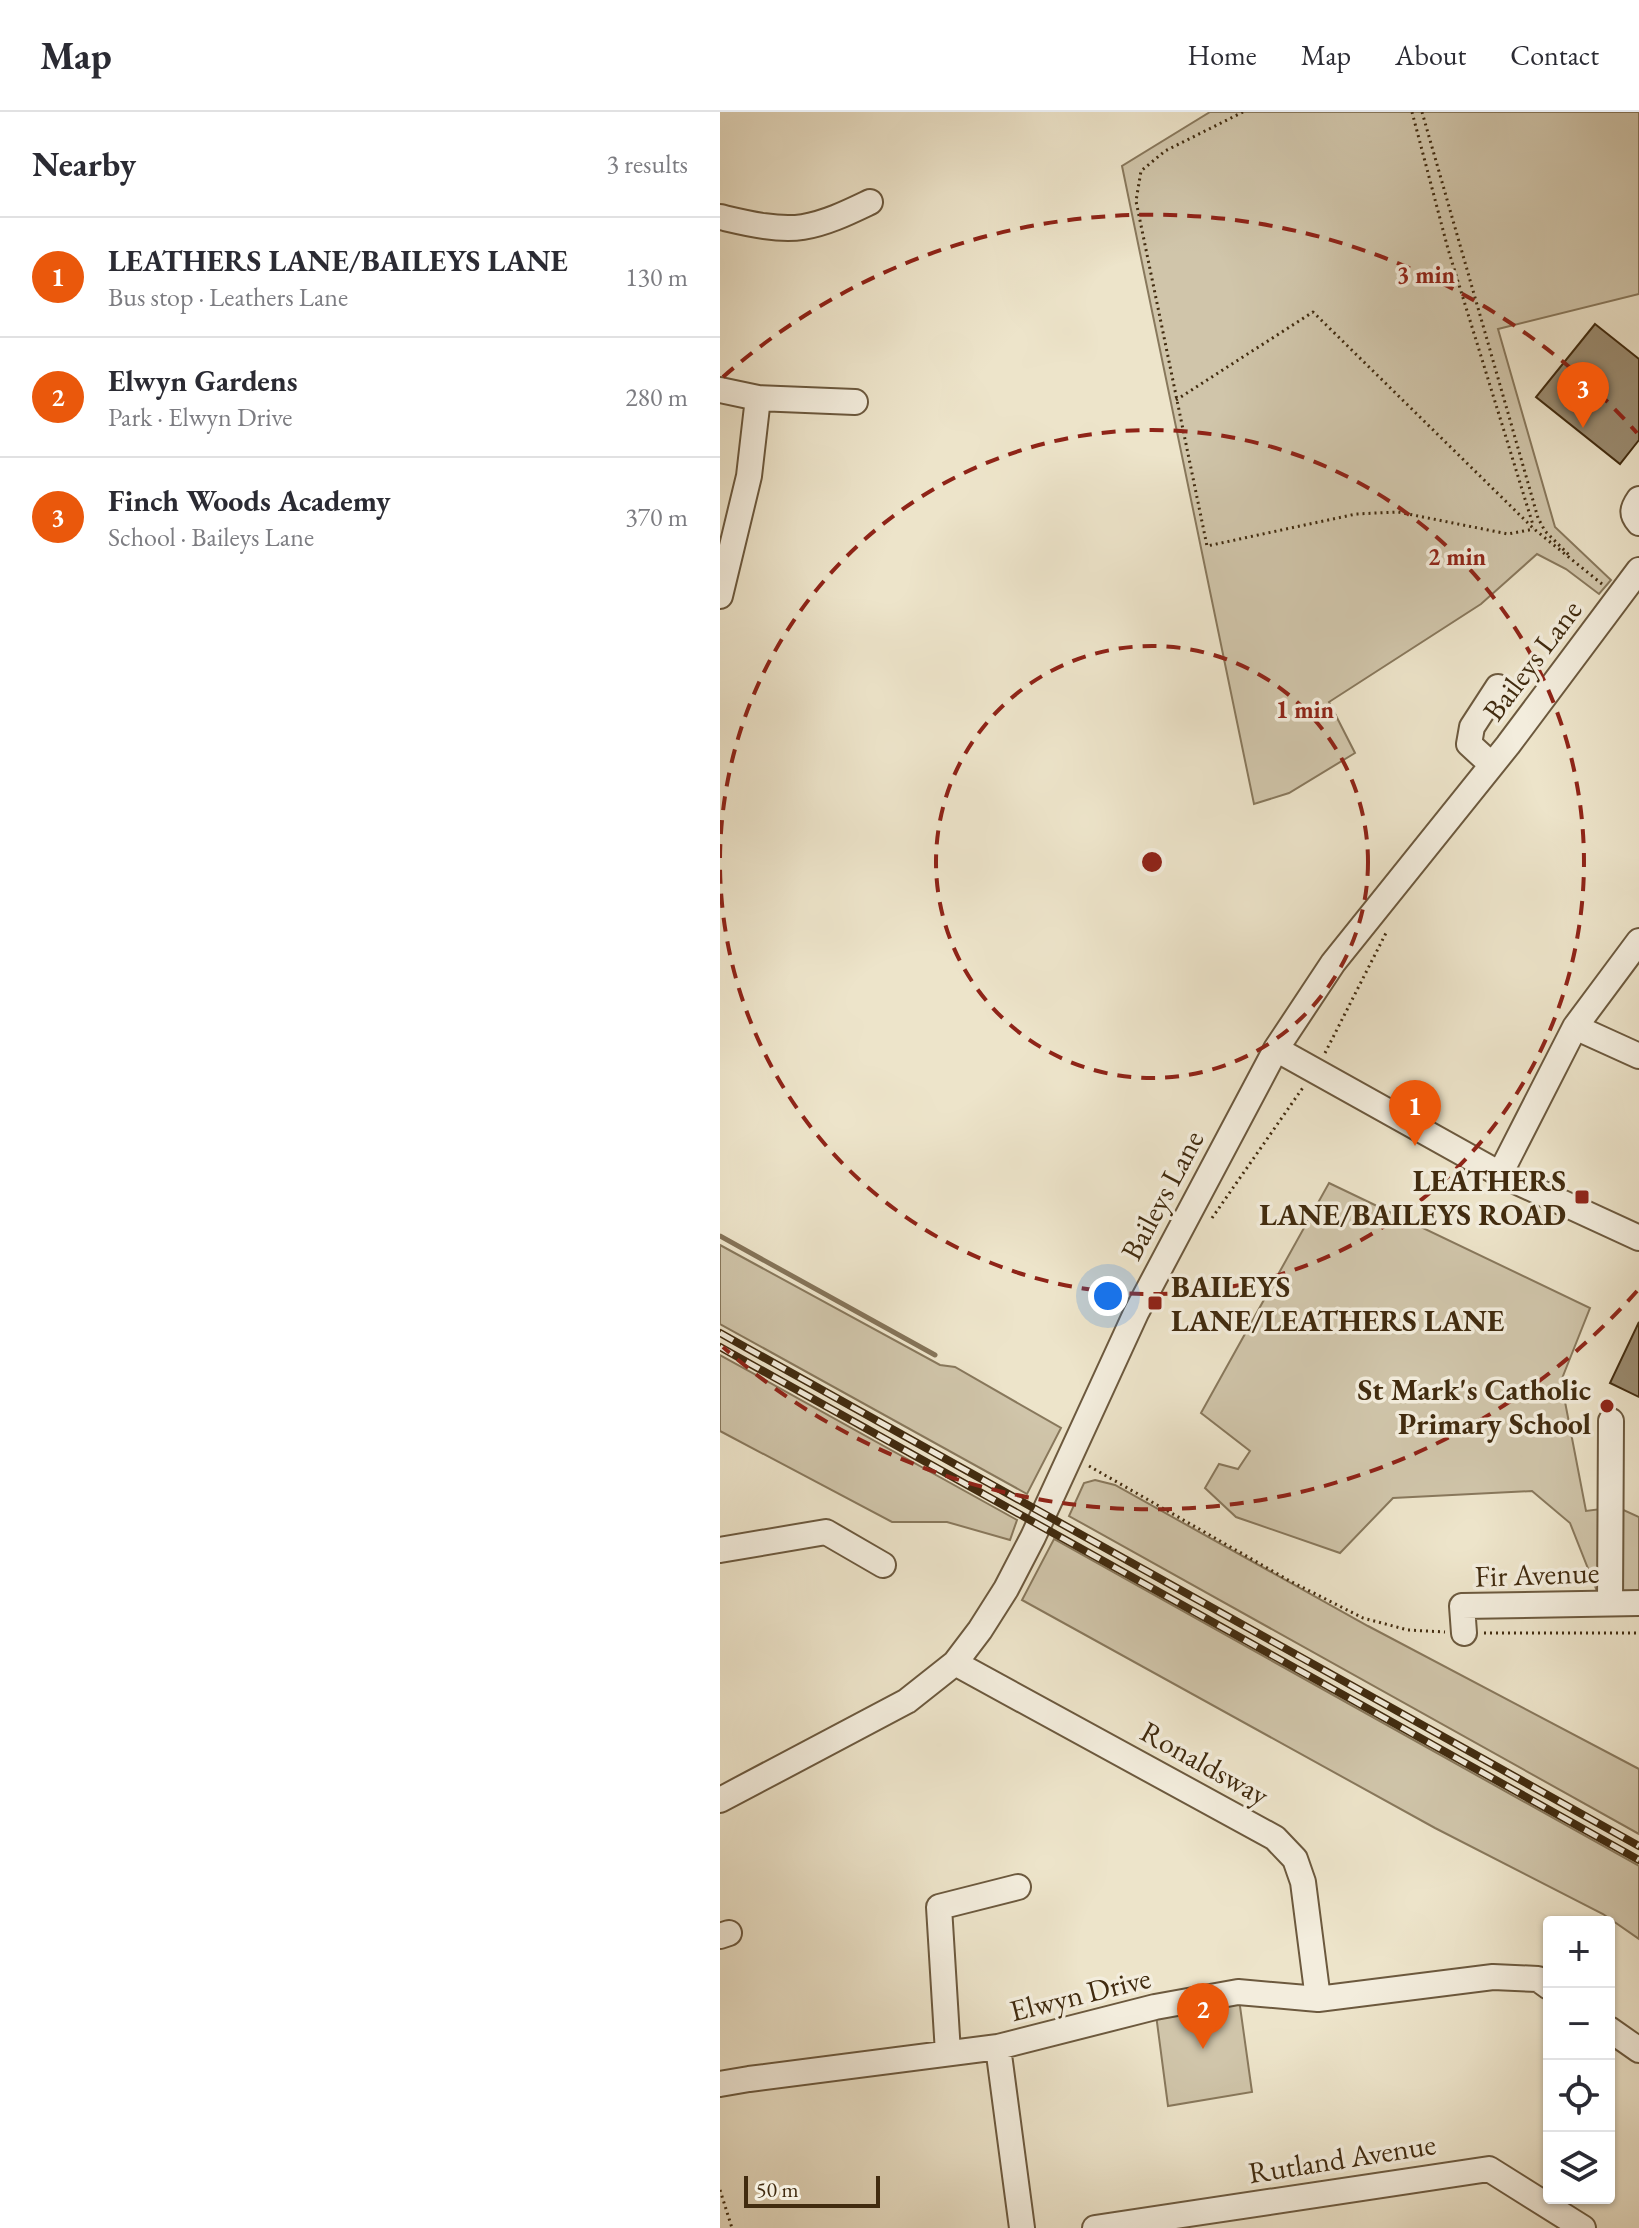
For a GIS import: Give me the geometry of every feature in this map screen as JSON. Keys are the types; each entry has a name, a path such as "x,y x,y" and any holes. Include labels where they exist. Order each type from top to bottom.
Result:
{"street":[{"path":"720,217 753,224 801,227 841,216 870,202"},
{"path":"720,390 758,398 855,402"},
{"path":"720,596 749,476 758,398"},
{"path":"1639,499 1632,510 1639,523"},
{"name":"Baileys Lane","path":"720,1800 907,1701 955,1663 1006,1589 1136,1313 1276,1049 1333,963 1492,765 1639,570"},
{"path":"1492,765 1469,744 1472,727 1498,687"},
{"path":"1500,1174 1575,1027 1639,941"},
{"path":"1575,1027 1639,1056"},
{"path":"1276,1049 1500,1174 1639,1238"},
{"path":"1610,1603 1611,1421"},
{"path":"720,1550 826,1532 883,1565"},
{"name":"Fir Avenue","path":"1464,1633 1462,1606 1639,1603"},
{"name":"Ronaldsway","path":"955,1663 1275,1838 1295,1859 1303,1882 1318,1999"},
{"path":"948,2053 939,1907 1018,1887"},
{"name":"Elwyn Drive","path":"720,2084 998,2047 1155,2007 1238,1992 1318,1999 1493,1977 1538,1979 1543,1983"},
{"path":"1615,2033 1639,2050"},
{"path":"998,2047 1022,2228"},
{"name":"Rutland Avenue","path":"1095,2228 1489,2169 1583,2228"}],"path":[{"path":"1243,112 1165,151 1141,171 1136,201 1207,546 1356,514 1398,512 1508,534 1534,529"},
{"path":"1412,112 1448,249 1534,529"},
{"path":"1176,400 1313,312 1534,529 1605,587 1555,542 1538,518 1422,112"},
{"path":"1207,1224 1316,1069 1389,928"},
{"path":"1070,1456 1290,1581 1363,1618 1408,1630 1639,1633"},
{"path":"720,2190 732,2228"}],"shaded area":[{"path":"1210,112 1639,112 1639,294 1498,329 1555,527 1611,580 1599,594 1566,569 1537,554 1481,604 1329,702 1355,753 1289,793 1254,804 1122,166"},
{"path":"1329,1183 1590,1308 1561,1381 1586,1511 1617,1507 1639,1517 1639,1600 1602,1604 1570,1523 1532,1491 1393,1498 1340,1553 1236,1517 1205,1488 1219,1464 1238,1469 1250,1451 1201,1413"},
{"path":"720,1245 940,1365 955,1367 1061,1428 1027,1494 720,1324"},
{"path":"720,1355 1017,1520 1010,1540 947,1522 892,1522 720,1431"},
{"path":"1095,1480 1115,1485 1368,1626 1639,1769 1639,1834 1069,1516 1084,1483"},
{"path":"1054,1539 1639,1866 1639,1939 1615,1922 1615,1916 1606,1916 1435,1828 1022,1600"},
{"path":"1238,1992 1252,2092 1168,2106 1155,2007"}],"building":[{"path":"1595,324 1639,359 1639,440 1620,464 1536,397"},
{"path":"1639,1322 1639,1397 1610,1383"}],"waterway":[{"path":"720,1236 935,1355"}],"railway":[{"path":"720,1333 1639,1846"},
{"path":"720,1347 1639,1860"}],"place":[{"name":"Finch Woods Academy","path":"1583,428"},
{"name":"LEATHERS LANE/BAILEYS LANE","path":"1415,1146"},
{"name":"LEATHERS LANE/BAILEYS ROAD","path":"1582,1197"},
{"name":"BAILEYS LANE/LEATHERS LANE","path":"1155,1303"},
{"name":"St Mark's Catholic Primary School","path":"1607,1406"},
{"name":"Elwyn Gardens","path":"1203,2049"}]}
